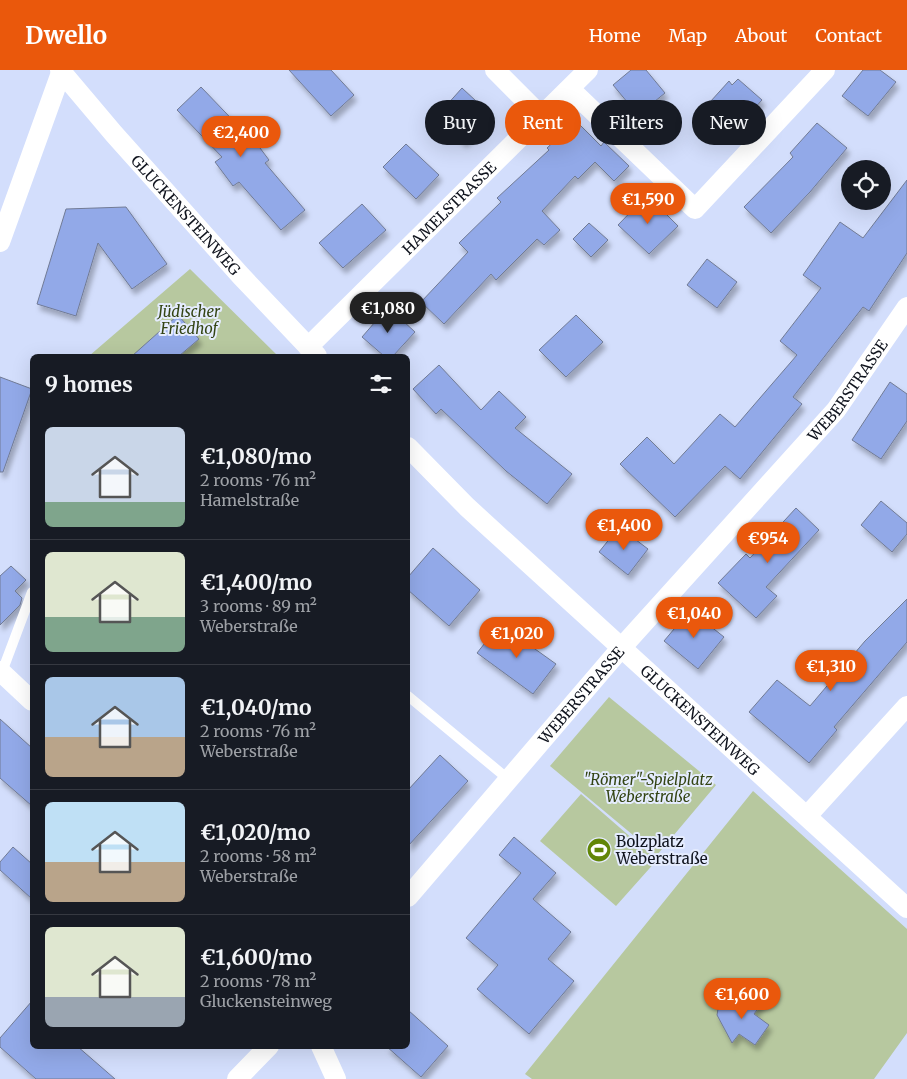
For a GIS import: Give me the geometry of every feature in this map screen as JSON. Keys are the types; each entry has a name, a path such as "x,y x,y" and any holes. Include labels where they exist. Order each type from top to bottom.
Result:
{"street":[{"path":"495,70 525,100"},
{"name":"HAMELSTRASSE","path":"558,100 588,70"},
{"path":"570,89 696,209 825,70"},
{"path":"0,242 61,71"},
{"name":"GLUCKENSTEINWEG","path":"61,71 127,149 313,352"},
{"name":"HAMELSTRASSE","path":"313,352 513,145"},
{"name":"WEBERSTRASSE","path":"410,895 622,647 836,410 907,307"},
{"name":"GLUCKENSTEINWEG","path":"410,449 467,508 907,908"},
{"path":"1,672 30,699"},
{"path":"807,816 907,706"},
{"path":"237,1079 266,1049"},
{"path":"322,1049 336,1079"}],"lane":[{"path":"1,672 30,597"},
{"path":"410,698 508,779"}],"green space":[{"name":"Jüdischer Friedhof","path":"190,269 276,354 91,354"},
{"name":"\"Römer\"-Spielplatz Weberstraße","path":"609,697 716,785 657,855 550,766"},
{"path":"753,791 907,929 907,1033 874,1079 532,1079 525,1074"},
{"name":"Bolzplatz Weberstraße","path":"581,794 657,860 616,906 540,841"}],"building":[{"path":"289,70 331,70 354,95 331,116"},
{"path":"631,70 646,70 665,93 656,100 626,100 613,85"},
{"path":"863,70 880,70 896,82 868,116 842,96"},
{"path":"738,79 762,100 712,100 729,81 732,85"},
{"path":"201,87 249,137 251,136 269,160 265,163 305,210 281,230 239,182 233,186 215,162 222,157 177,110"},
{"path":"462,88 475,100 451,100"},
{"path":"817,123 847,148 810,192 771,233 744,207 793,157 790,153"},
{"path":"581,126 591,136 591,145 607,145 629,166 614,181 595,162 578,179 575,176 542,211 560,230 544,245 537,239 496,280 491,274 444,324 421,302 468,252 459,243 501,202 497,198 549,150 547,148 550,145 581,145"},
{"path":"406,144 439,175 416,199 383,167"},
{"path":"907,180 907,253 869,311 863,307 793,397 802,404 740,479 725,466 675,517 620,464 647,437 674,464 720,414 735,427 797,355 780,341 821,288 803,275 840,222 863,238 884,210 891,210 891,201"},
{"path":"647,195 678,226 649,254 618,225"},
{"path":"362,204 386,230 343,268 319,243"},
{"path":"126,207 167,264 132,289 98,243 76,316 37,304 66,209"},
{"path":"589,223 608,240 591,257 573,239"},
{"path":"707,259 737,282 717,308 687,285"},
{"path":"388,307 415,332 395,354 382,354 362,337"},
{"path":"178,315 199,339 181,354 134,354"},
{"path":"576,315 603,342 566,377 539,350"},
{"path":"439,365 481,410 499,391 526,417 515,428 572,474 547,504 506,471 441,409 436,414 413,389"},
{"path":"0,377 30,388 30,395 3,472 0,472"},
{"path":"890,382 907,394 907,421 881,459 852,440"},
{"path":"881,501 907,523 907,534 892,552 861,525"},
{"path":"796,508 819,530 766,587 777,596 756,618 718,583 746,554 750,558"},
{"path":"619,527 648,549 628,575 599,552"},
{"path":"433,548 480,590 449,626 410,592 410,575"},
{"path":"11,566 26,580 15,591 22,598 20,605 0,625 0,576"},
{"path":"907,599 907,642 834,727 837,730 809,763 749,712 777,680 810,706 865,641"},
{"path":"690,610 724,637 698,669 664,641"},
{"path":"500,624 556,664 533,694 477,653"},
{"path":"0,719 30,746 30,804 0,778"},
{"path":"440,755 468,781 410,844 410,788"},
{"path":"514,837 556,873 533,899 571,932 548,959 574,981 529,1034 477,989 498,965 466,938 521,873 499,855"},
{"path":"13,847 30,862 30,897 0,870 0,862"},
{"path":"728,999 763,1002 754,1014 769,1025 755,1045 739,1034 732,1043 717,1015 723,1001"},
{"path":"30,1003 30,1049 80,1049 115,1079 36,1079 0,1047 0,1038"},
{"path":"410,1012 448,1046 421,1077 389,1049 410,1049"}],"place":[{"name":"Bolzplatz Weberstraße","path":"599,850"}]}
